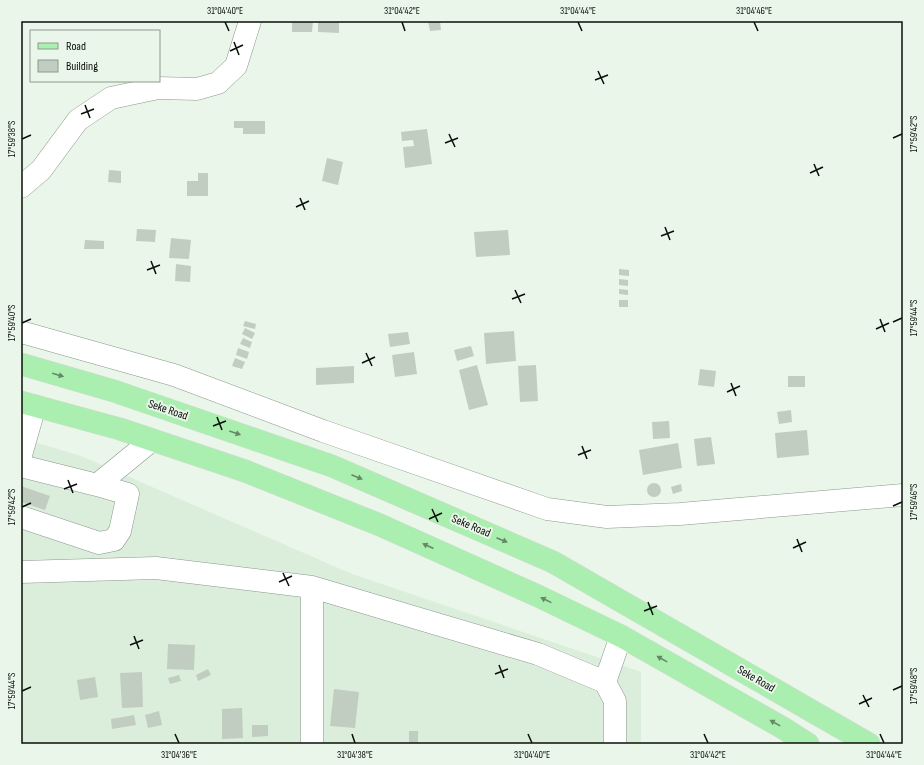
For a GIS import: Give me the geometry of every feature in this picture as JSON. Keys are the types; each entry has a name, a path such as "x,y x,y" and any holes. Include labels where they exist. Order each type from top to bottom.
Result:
{"main road":[{"name":"Seke Road","path":"21,364 114,391 332,466 553,562 869,744"},
{"path":"28,404 120,429 245,471 380,525 538,596 621,636 783,728 808,744"}],"street":[{"path":"21,187 41,170 78,120 111,98 158,88 197,89 218,83 236,66 250,21"},
{"path":"21,332 174,375 323,431 548,509 607,517 680,514 903,495"},
{"path":"21,455 28,404"},
{"path":"96,485 152,440"},
{"path":"21,466 128,494 120,531 114,540 99,543 21,517"},
{"path":"21,572 156,568 312,587 538,654 604,682 615,701 614,744"},
{"path":"312,587 312,744"},
{"path":"604,682 621,636"}],"shaded area":[{"path":"21,438 81,456 352,574 641,672 641,744 21,744"}],"building":[{"path":"292,21 313,21 312,32 292,32"},
{"path":"318,21 339,21 339,33 318,32"},
{"path":"428,21 440,21 441,30 430,31"},
{"path":"234,121 265,121 265,134 243,134 243,128 234,128"},
{"path":"427,129 432,164 405,168 403,147 414,146 413,140 402,141 401,132"},
{"path":"327,158 343,162 338,185 322,181"},
{"path":"109,170 121,171 121,183 108,182"},
{"path":"198,173 208,173 208,196 187,196 187,181 198,181"},
{"path":"137,229 156,230 155,242 136,241"},
{"path":"508,230 510,255 476,257 474,232"},
{"path":"171,238 191,240 189,259 169,258"},
{"path":"85,240 104,241 104,249 84,249"},
{"path":"176,264 191,266 190,282 175,281"},
{"path":"619,269 629,270 629,276 619,275"},
{"path":"619,279 628,280 628,286 619,285"},
{"path":"619,289 628,290 628,295 619,294"},
{"path":"619,300 628,300 628,307 619,307"},
{"path":"245,321 256,324 255,329 243,326"},
{"path":"245,328 255,333 252,339 242,334"},
{"path":"514,331 516,361 486,364 484,333"},
{"path":"408,332 410,344 390,347 388,334"},
{"path":"243,338 252,342 250,348 240,344"},
{"path":"471,346 474,356 457,361 454,350"},
{"path":"238,348 249,352 247,359 236,355"},
{"path":"414,352 417,374 395,377 392,355"},
{"path":"235,358 245,362 242,369 232,366"},
{"path":"477,365 488,405 469,410 459,370"},
{"path":"536,365 538,401 520,402 518,366"},
{"path":"354,366 354,383 316,385 316,368"},
{"path":"700,369 716,371 714,387 698,385"},
{"path":"788,376 805,376 805,387 788,387"},
{"path":"791,410 792,422 779,424 777,412"},
{"path":"669,421 670,438 653,439 652,422"},
{"path":"807,430 809,455 777,458 775,433"},
{"path":"711,437 715,464 697,466 694,439"},
{"path":"678,443 682,468 643,475 639,450"},
{"path":"651,483 657,483 661,487 661,493 657,497 651,497 647,493 647,487"},
{"path":"681,484 682,491 673,494 671,487"},
{"path":"21,486 50,496 45,510 21,502"},
{"path":"168,644 195,645 194,670 167,669"},
{"path":"208,669 211,675 198,681 196,675"},
{"path":"142,672 143,707 122,708 120,673"},
{"path":"179,675 181,681 170,684 168,678"},
{"path":"95,677 98,697 80,700 77,680"},
{"path":"334,689 359,692 355,728 330,726"},
{"path":"242,708 243,738 222,739 222,709"},
{"path":"159,711 162,725 148,728 145,715"},
{"path":"134,715 136,725 112,729 111,719"},
{"path":"252,725 268,725 268,736 252,737"},
{"path":"409,731 418,731 418,744 409,744"}]}
